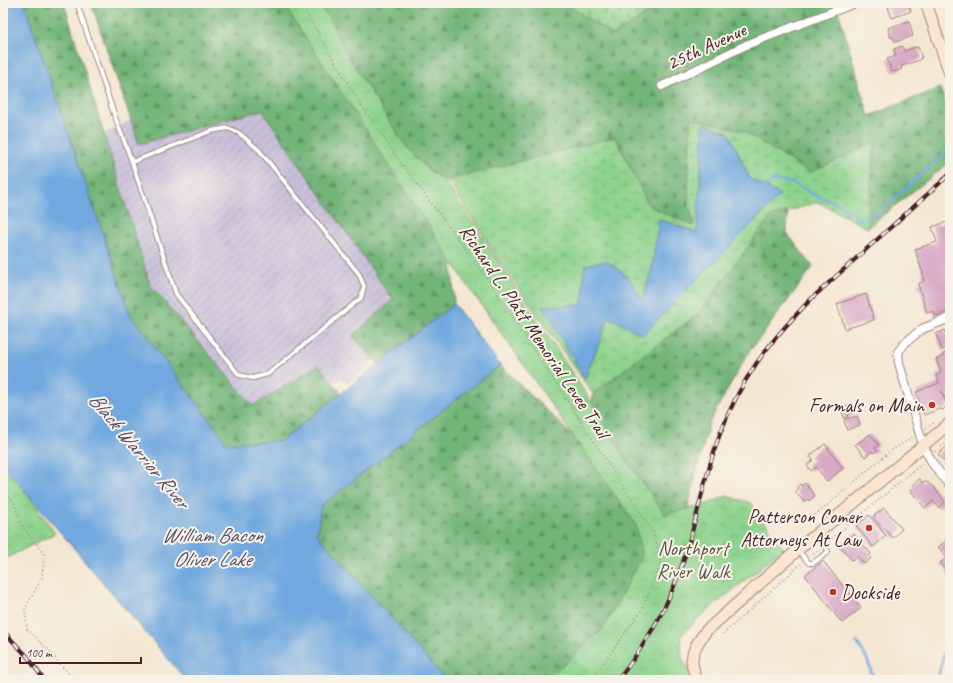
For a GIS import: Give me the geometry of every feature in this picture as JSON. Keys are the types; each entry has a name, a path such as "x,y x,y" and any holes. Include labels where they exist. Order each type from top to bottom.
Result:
{"main road":[{"path":"926,3 950,74"},
{"path":"696,676 692,659 694,649 706,631 816,534 950,422"}],"street":[{"name":"25th Avenue","path":"662,86 746,45 855,3"},
{"path":"950,318 922,329 906,342 898,352 899,364 923,444 933,464 950,486"}],"lane":[{"path":"77,3 176,294 240,375 253,378 268,374 361,298 364,286 359,274 259,150 240,134 228,128 211,130 132,162"},
{"path":"798,550 809,564 813,563 827,553 828,551 825,545 816,534"}],"path":[{"name":"Richard L. Platt Memorial Levee Trail","path":"300,3 361,105 404,167 485,276 653,532 661,560 642,608 595,675 589,680"},
{"path":"722,634 806,560 950,440"},
{"path":"812,518 889,452"},
{"path":"3,491 15,504 20,523 44,554 42,578 25,609 27,629 49,651 74,680"},
{"path":"592,680 595,675"}],"shaded area":[{"path":"261,56 431,302 392,338 366,368 348,383 341,378 331,383 263,434 124,314 85,143"}],"green space":[{"path":"24,3 64,3 150,285 253,406 319,365 341,393 281,441 227,443 131,316"},
{"path":"91,3 283,3 452,261 454,304 378,364 353,336 393,300 262,110 139,144"},
{"name":"Northport River Walk","path":"283,3 317,3 327,15 351,61 402,141 427,169 444,180 592,403 625,458 665,515 710,503 726,496 751,503 784,549 698,618 681,636 682,658 696,680 547,680 603,629 642,557 636,525 466,283"},
{"path":"317,3 565,3 613,35 664,3 836,3 869,116 940,88 950,114 950,162 867,228 875,143 810,173 743,131 691,118 688,200 694,226 649,206 615,137 444,180 427,169 402,141 351,61 327,15"},
{"path":"565,3 664,3 613,35"},
{"path":"691,118 743,131 810,173 875,142 867,228 818,202 770,217 699,313 593,394 499,260 448,180 615,137 649,206 694,226 688,200"},
{"path":"788,211 787,233 813,267 747,355 709,423 687,510 665,516 625,458 592,403 593,394 699,313 770,217"},
{"path":"500,365 575,438 636,525 642,557 603,629 547,680 446,680 317,534 321,506"},
{"path":"3,470 19,483 55,533 3,560"}],"water":[{"name":"William Bacon Oliver Lake","path":"3,3 24,3 131,316 227,443 281,441 454,304 500,365 321,506 317,534 446,680 186,680 3,465"},
{"path":"704,123 729,133 750,179 780,195 643,335 609,317 585,379 543,306 582,305 585,265 607,261 628,277 643,300 652,267 659,219 697,233"}],"building":[{"path":"893,3 908,3 911,11 892,18 888,7 894,5"},
{"path":"909,21 913,36 895,42 893,37 891,38 888,28"},
{"path":"902,46 904,51 918,47 922,58 901,66 902,69 892,72 887,59 896,56 894,49"},
{"path":"950,221 950,311 935,316 934,311 927,313 918,284 924,281 915,249 937,242 932,227"},
{"path":"866,294 874,320 845,329 837,304"},
{"path":"945,330 950,342 950,347 942,350 936,334"},
{"path":"950,351 950,403 948,405 941,390 947,406 943,410 939,409 924,415 916,392 939,383 936,375 941,373 936,359"},
{"path":"851,405 854,413 848,415 849,417 844,418 841,408"},
{"path":"857,416 860,425 847,430 844,420"},
{"path":"870,434 879,445 875,448 877,451 873,453 872,451 865,457 855,445"},
{"path":"825,444 843,468 827,481 816,467 811,471 807,465 813,460 810,456"},
{"path":"950,444 950,468 938,454"},
{"path":"920,479 923,483 925,481 931,486 932,485 945,502 939,508 933,501 925,508 910,490 915,484 914,483"},
{"path":"805,483 815,496 809,501 808,499 804,502 795,491 800,484 802,486"},
{"path":"884,508 902,529 893,538 873,517"},
{"name":"Patterson Comer Attorneys At Law","path":"869,515 886,536 873,547 856,526"},
{"path":"854,534 871,554 869,556 871,558 864,564 857,556 852,560 839,545"},
{"path":"950,538 950,576 940,563 947,558 938,547"},
{"name":"Dockside","path":"823,561 861,608 842,623 805,575"}],"waterway":[{"path":"764,188 773,180 793,183 815,195 841,205 861,220 877,213 950,149"},
{"path":"937,680 950,630"},
{"path":"857,642 867,659 874,680"}],"railway":[{"path":"617,680 648,637 669,597 686,554 718,439 736,398 756,364 775,338 812,298 950,174"},
{"path":"3,631 27,656 44,680"}],"place":[{"name":"Formals on Main","path":"932,405"},
{"name":"Patterson Comer Attorneys At Law","path":"869,528"},
{"name":"Dockside","path":"833,592"}],"water label":[{"name":"Black Warrior River","path":"139,450"}]}
